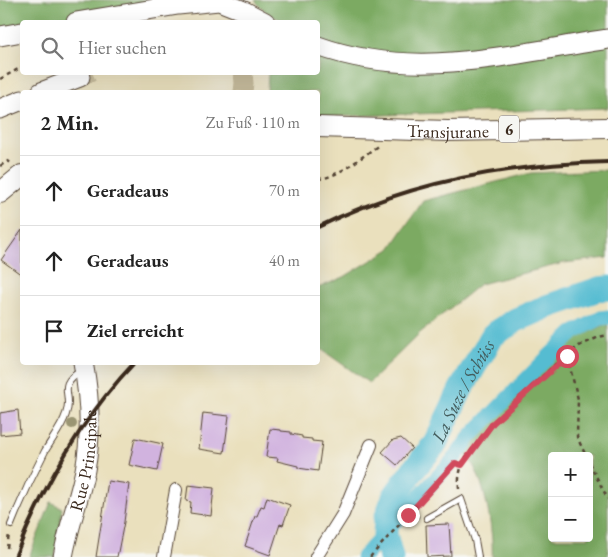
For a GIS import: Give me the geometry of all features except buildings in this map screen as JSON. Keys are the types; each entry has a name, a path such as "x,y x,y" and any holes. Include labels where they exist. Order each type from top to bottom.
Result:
{"main road":[{"name":"Transjurane","path":"320,128 439,131 608,128"},
{"path":"0,182 20,176"},
{"path":"0,193 20,177"}],"street":[{"path":"88,20 178,5 219,2 244,11 261,20"},
{"path":"0,36 20,32"},
{"path":"320,47 346,56 369,60 424,64 464,61 608,39"},
{"path":"46,90 80,77"},
{"path":"0,109 20,101"},
{"name":"Rue Principale","path":"63,557 85,471 90,436 90,408 84,366"},
{"path":"316,557 342,514 371,445"},
{"path":"164,557 176,490"}],"lane":[{"path":"11,525 27,485 55,434 65,420 68,410 66,389 68,381 84,366"},
{"path":"427,518 461,499 475,540 478,557"}],"path":[{"path":"0,80 20,68"},
{"path":"461,499 459,483 462,465 493,423 579,346 608,335"},
{"path":"567,356 578,399 577,437 584,452"},
{"path":"370,557 455,463 462,465"},
{"path":"593,470 608,498"},
{"path":"408,515 413,515"},
{"path":"7,548 11,525"}],"green space":[{"path":"0,0 166,0 51,20 20,20 20,26 0,29"},
{"path":"255,0 608,0 608,108 320,117 320,90 267,90 268,75 320,75 320,20 283,20 275,18 261,8"},
{"path":"608,170 608,258 564,263 480,284 421,332 369,383 320,348 320,287 344,277 390,249 423,201 531,173"},
{"path":"608,323 608,557 492,557 491,533 486,503 478,474 465,455 559,347"},
{"path":"51,502 62,508 55,557 29,557"}],"waterway":[{"name":"La Suze / Schüss","path":"391,557 385,534 386,519 394,497 435,444 461,389 493,335 516,320 549,306 599,289 608,288"},
{"path":"363,557 452,461 470,437 545,360 573,333 601,318 608,317"}],"tunnel":[{"path":"80,77 85,75"},
{"path":"243,75 243,90"}],"railway":[{"path":"320,226 352,211 388,198 459,178 533,167 608,162"},
{"path":"15,557 38,504 66,454 98,406 132,365"}],"route":[{"path":"408,515 455,463 462,465 493,423 567,356"}]}
